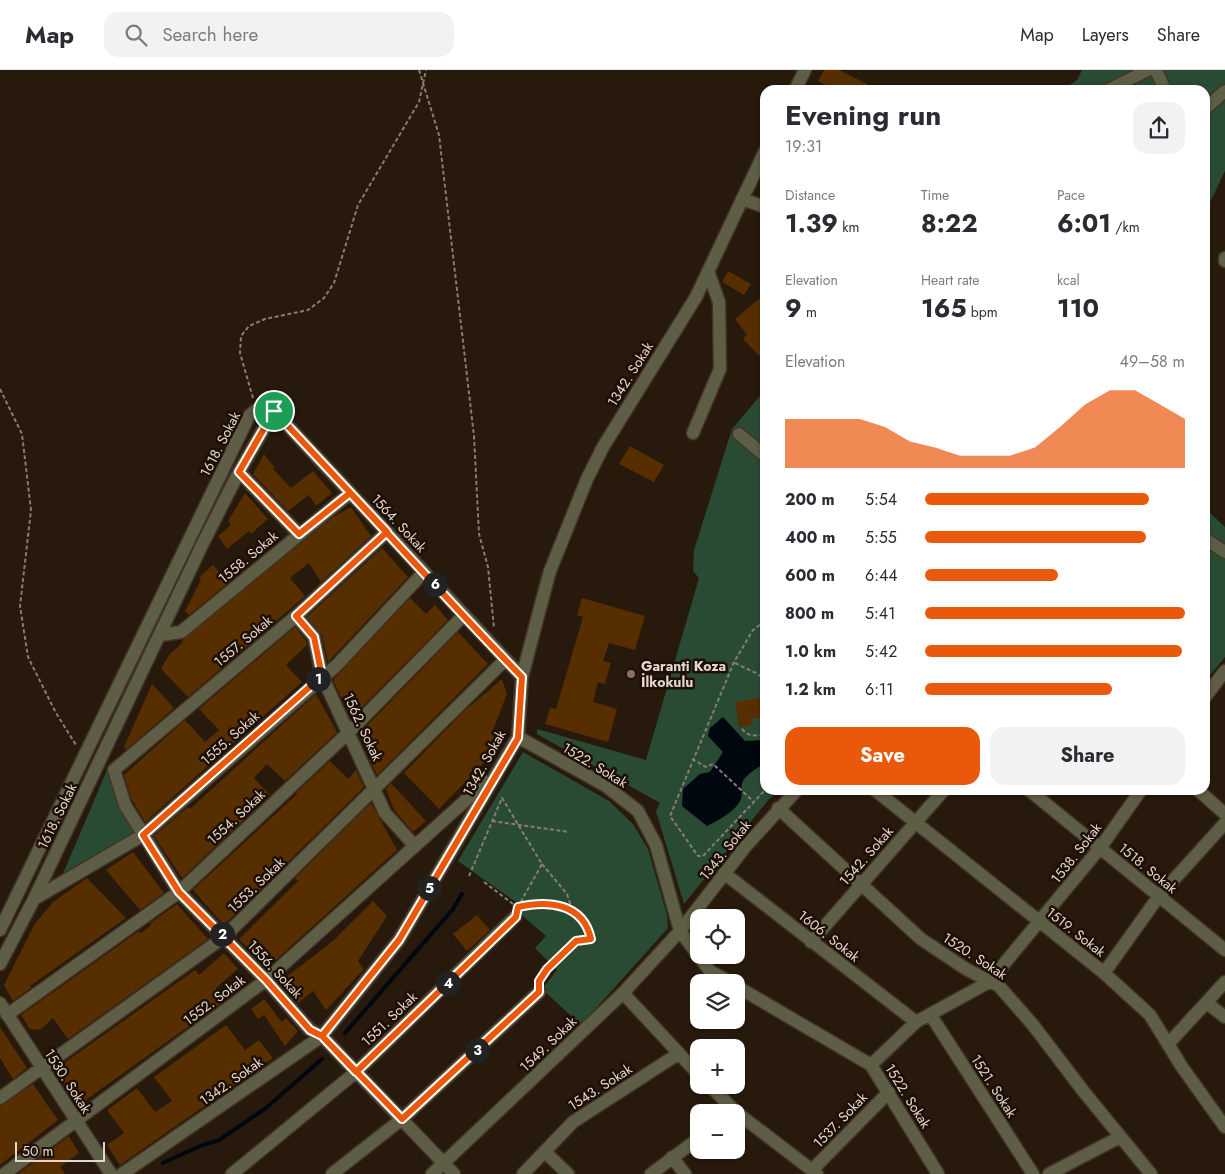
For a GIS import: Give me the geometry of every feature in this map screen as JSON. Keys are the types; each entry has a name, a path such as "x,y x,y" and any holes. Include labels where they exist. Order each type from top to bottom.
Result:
{"street":[{"path":"798,85 805,70"},
{"path":"1118,85 1148,70"},
{"path":"1156,70 1163,85"},
{"path":"1210,104 1225,91"},
{"name":"1342. Sokak","path":"122,1174 322,1036 399,940 518,738 522,677 550,571 587,479 602,447 696,297 760,161"},
{"path":"742,199 760,205"},
{"path":"693,433 720,368 719,302 708,271"},
{"name":"1618. Sokak","path":"0,930 249,416 256,410 274,411 239,472 202,546 34,899 0,964"},
{"name":"1564. Sokak","path":"274,411 522,677"},
{"path":"739,434 760,452"},
{"path":"239,472 299,534"},
{"name":"1558. Sokak","path":"161,635 181,632 350,493"},
{"name":"1557. Sokak","path":"114,770 296,616 387,532"},
{"path":"1210,542 1225,552"},
{"name":"1555. Sokak","path":"34,899 143,835 322,676 337,665 424,572"},
{"name":"1562. Sokak","path":"296,616 314,637 322,676 385,813 414,845"},
{"name":"1554. Sokak","path":"7,1015 179,892 349,732 464,616"},
{"name":"1553. Sokak","path":"0,1098 224,937 505,660"},
{"path":"1210,690 1225,671"},
{"name":"1522. Sokak","path":"518,738 606,786 638,811 656,845 680,932 710,971 715,974"},
{"name":"1556. Sokak","path":"114,770 125,805 179,892 266,980 310,1030 322,1036 454,1174"},
{"name":"1552. Sokak","path":"4,1174 77,1122 266,980 414,845 496,774"},
{"name":"1343. Sokak","path":"680,932 724,873 778,808 792,795"},
{"name":"1519. Sokak","path":"881,795 1104,973 1150,1014 1182,1067 1225,1128"},
{"name":"1542. Sokak","path":"811,942 940,795"},
{"name":"1518. Sokak","path":"1035,795 1225,950"},
{"name":"1538. Sokak","path":"871,1065 916,1022 989,982 1040,923 1100,848 1138,795"},
{"path":"1204,795 1225,814"},
{"name":"1520. Sokak","path":"778,808 921,939 989,982 999,986 1033,1025 1151,1174"},
{"path":"1104,973 1159,896 1225,823"},
{"name":"1606. Sokak","path":"724,873 916,1022"},
{"name":"1551. Sokak","path":"232,1174 356,1072 517,912"},
{"name":"1549. Sokak","path":"432,1174 623,994 680,932"},
{"path":"1169,1043 1225,982"},
{"name":"1522. Sokak","path":"745,991 871,1065 938,1174"},
{"path":"332,1174 402,1119 539,992"},
{"path":"623,994 690,1066"},
{"name":"1530. Sokak","path":"0,1003 111,1174"},
{"path":"1207,1003 1225,1017"},
{"name":"1521. Sokak","path":"930,1014 1033,1174"},
{"name":"1543. Sokak","path":"523,1174 573,1122 678,1054"},
{"name":"1537. Sokak","path":"815,1172 888,1092"},
{"path":"718,1094 727,1104"},
{"path":"745,1120 815,1172"},
{"path":"1049,1174 1120,1137"},
{"path":"651,1174 690,1144"},
{"path":"545,1152 568,1174"},
{"path":"672,1157 685,1174"}],"path":[{"path":"419,70 422,85 439,135 474,436 479,534 488,567 494,633"},
{"path":"256,410 240,354 241,336 249,326 266,319 308,310 324,298 334,283 358,205 419,102 426,70"},
{"path":"0,389 22,434 30,510 20,606 28,657 70,737 75,745 86,754"},
{"path":"760,625 753,630 734,662 692,759 670,816 698,856 703,856 760,795"},
{"path":"734,662 753,671 760,677"},
{"path":"742,729 747,735 760,735"},
{"path":"692,759 706,767 713,764 754,801"},
{"path":"469,876 502,798 542,864 566,894 572,911"},
{"path":"492,821 569,832"},
{"path":"517,912 542,864"},
{"path":"484,882 517,912"},
{"path":"517,912 548,903 563,906 584,920 591,939 576,941 547,969 539,981 539,992"}],"green space":[{"path":"1082,70 1225,70 1225,171 1210,202 1210,85 1070,85 1077,80"},
{"path":"760,396 760,795 774,795 684,904 656,811 660,803 537,734 537,729 646,760 699,578 693,571 694,550 732,429"},
{"path":"1210,513 1225,527 1225,657 1210,675"},
{"path":"523,752 609,801 633,824 648,849 667,915 668,928 581,1025 542,989 557,970 535,948 546,936 518,912 521,907 517,903 458,861"},
{"path":"110,763 116,795 135,832 62,876"}],"shaded area":[{"path":"723,717 745,741 760,740 760,766 744,779 741,799 736,807 722,818 707,826 682,806 683,789 700,774 710,772 723,752 708,736 710,728"}],"building":[{"path":"824,70 839,70 869,85 826,85 818,81"},
{"path":"728,271 751,284 744,295 722,282"},
{"path":"760,298 760,357 743,339 747,335 735,319"},
{"path":"630,446 664,465 654,482 619,464"},
{"path":"264,454 275,468 273,469 291,488 313,471 332,493 316,506 309,495 288,511 253,474"},
{"path":"245,493 268,519 251,534 249,531 227,549 218,536 231,525 228,521"},
{"path":"351,507 371,536 321,582 309,563 290,578 305,596 188,697 161,669 169,655 183,642 182,640 333,517"},
{"path":"382,548 408,577 328,662 322,635 307,617"},
{"path":"213,565 228,583 189,615 185,611 201,579 199,577"},
{"path":"410,598 426,614 435,605 448,620 351,718 333,680"},
{"path":"582,598 645,616 635,650 609,643 603,661 611,663 605,684 598,682 593,702 617,709 608,742 545,724 550,708 556,709 583,617 577,615"},
{"path":"295,627 307,645 286,665 302,682 145,822 131,798 124,775 185,720 205,742 219,730 199,709"},
{"path":"458,632 488,664 377,775 369,759 371,756 358,735"},
{"path":"502,679 507,694 493,730 502,744 439,809 404,773 463,712"},
{"path":"152,684 174,708 126,750 124,747"},
{"path":"316,694 337,732 285,781 267,764 254,778 270,795 182,878 154,836 188,807 190,809"},
{"path":"760,698 760,718 751,719 752,725 739,727 735,702"},
{"path":"330,761 348,779 356,770 364,787 224,925 193,890"},
{"path":"391,783 426,821 413,832 394,810 386,789"},
{"path":"371,803 397,850 267,968 239,939 298,881 295,878"},
{"path":"133,852 164,893 140,910 106,870"},
{"path":"87,878 126,918 30,986 32,987 13,1001 4,985 34,925 53,902"},
{"path":"373,901 387,916 358,961 364,969 326,1010 313,991 298,1003 281,981 333,941"},
{"path":"177,904 208,939 68,1039 53,1018 40,1030 30,1029 21,1015 139,931 141,933 151,925 150,923"},
{"path":"477,915 490,930 467,951 453,934"},
{"path":"224,953 238,969 216,988 224,1001 80,1104 54,1070 195,970 199,975"},
{"path":"264,999 282,1022 286,1018 298,1031 285,1046 264,1015 258,1019 251,1009"},
{"path":"226,1025 245,1050 259,1040 273,1058 120,1165 107,1145 124,1133 107,1110 137,1088 155,1112 172,1101 154,1077"},
{"path":"0,1027 27,1068 13,1079 0,1058"},
{"path":"33,1084 58,1120 0,1165 0,1106"},
{"path":"69,1136 79,1153 60,1167 65,1174 18,1174"}],"waterway":[{"path":"345,1033 453,909 462,894"},
{"path":"163,1163 200,1146 219,1140 266,1108 322,1059"}],"place":[{"name":"Garanti Koza İlkokulu","path":"631,674"}],"route":[{"path":"274,411 239,472 299,534 350,493 387,532 505,660 522,677 518,738 399,940 322,1036 356,1072 516,917 518,907 537,903 563,906 577,913 584,920 591,939 576,941 547,969 539,981 539,992 402,1119 356,1072 322,1036 310,1030 266,980 179,892 143,835 322,676 314,637 296,616 387,532 274,411"}]}
